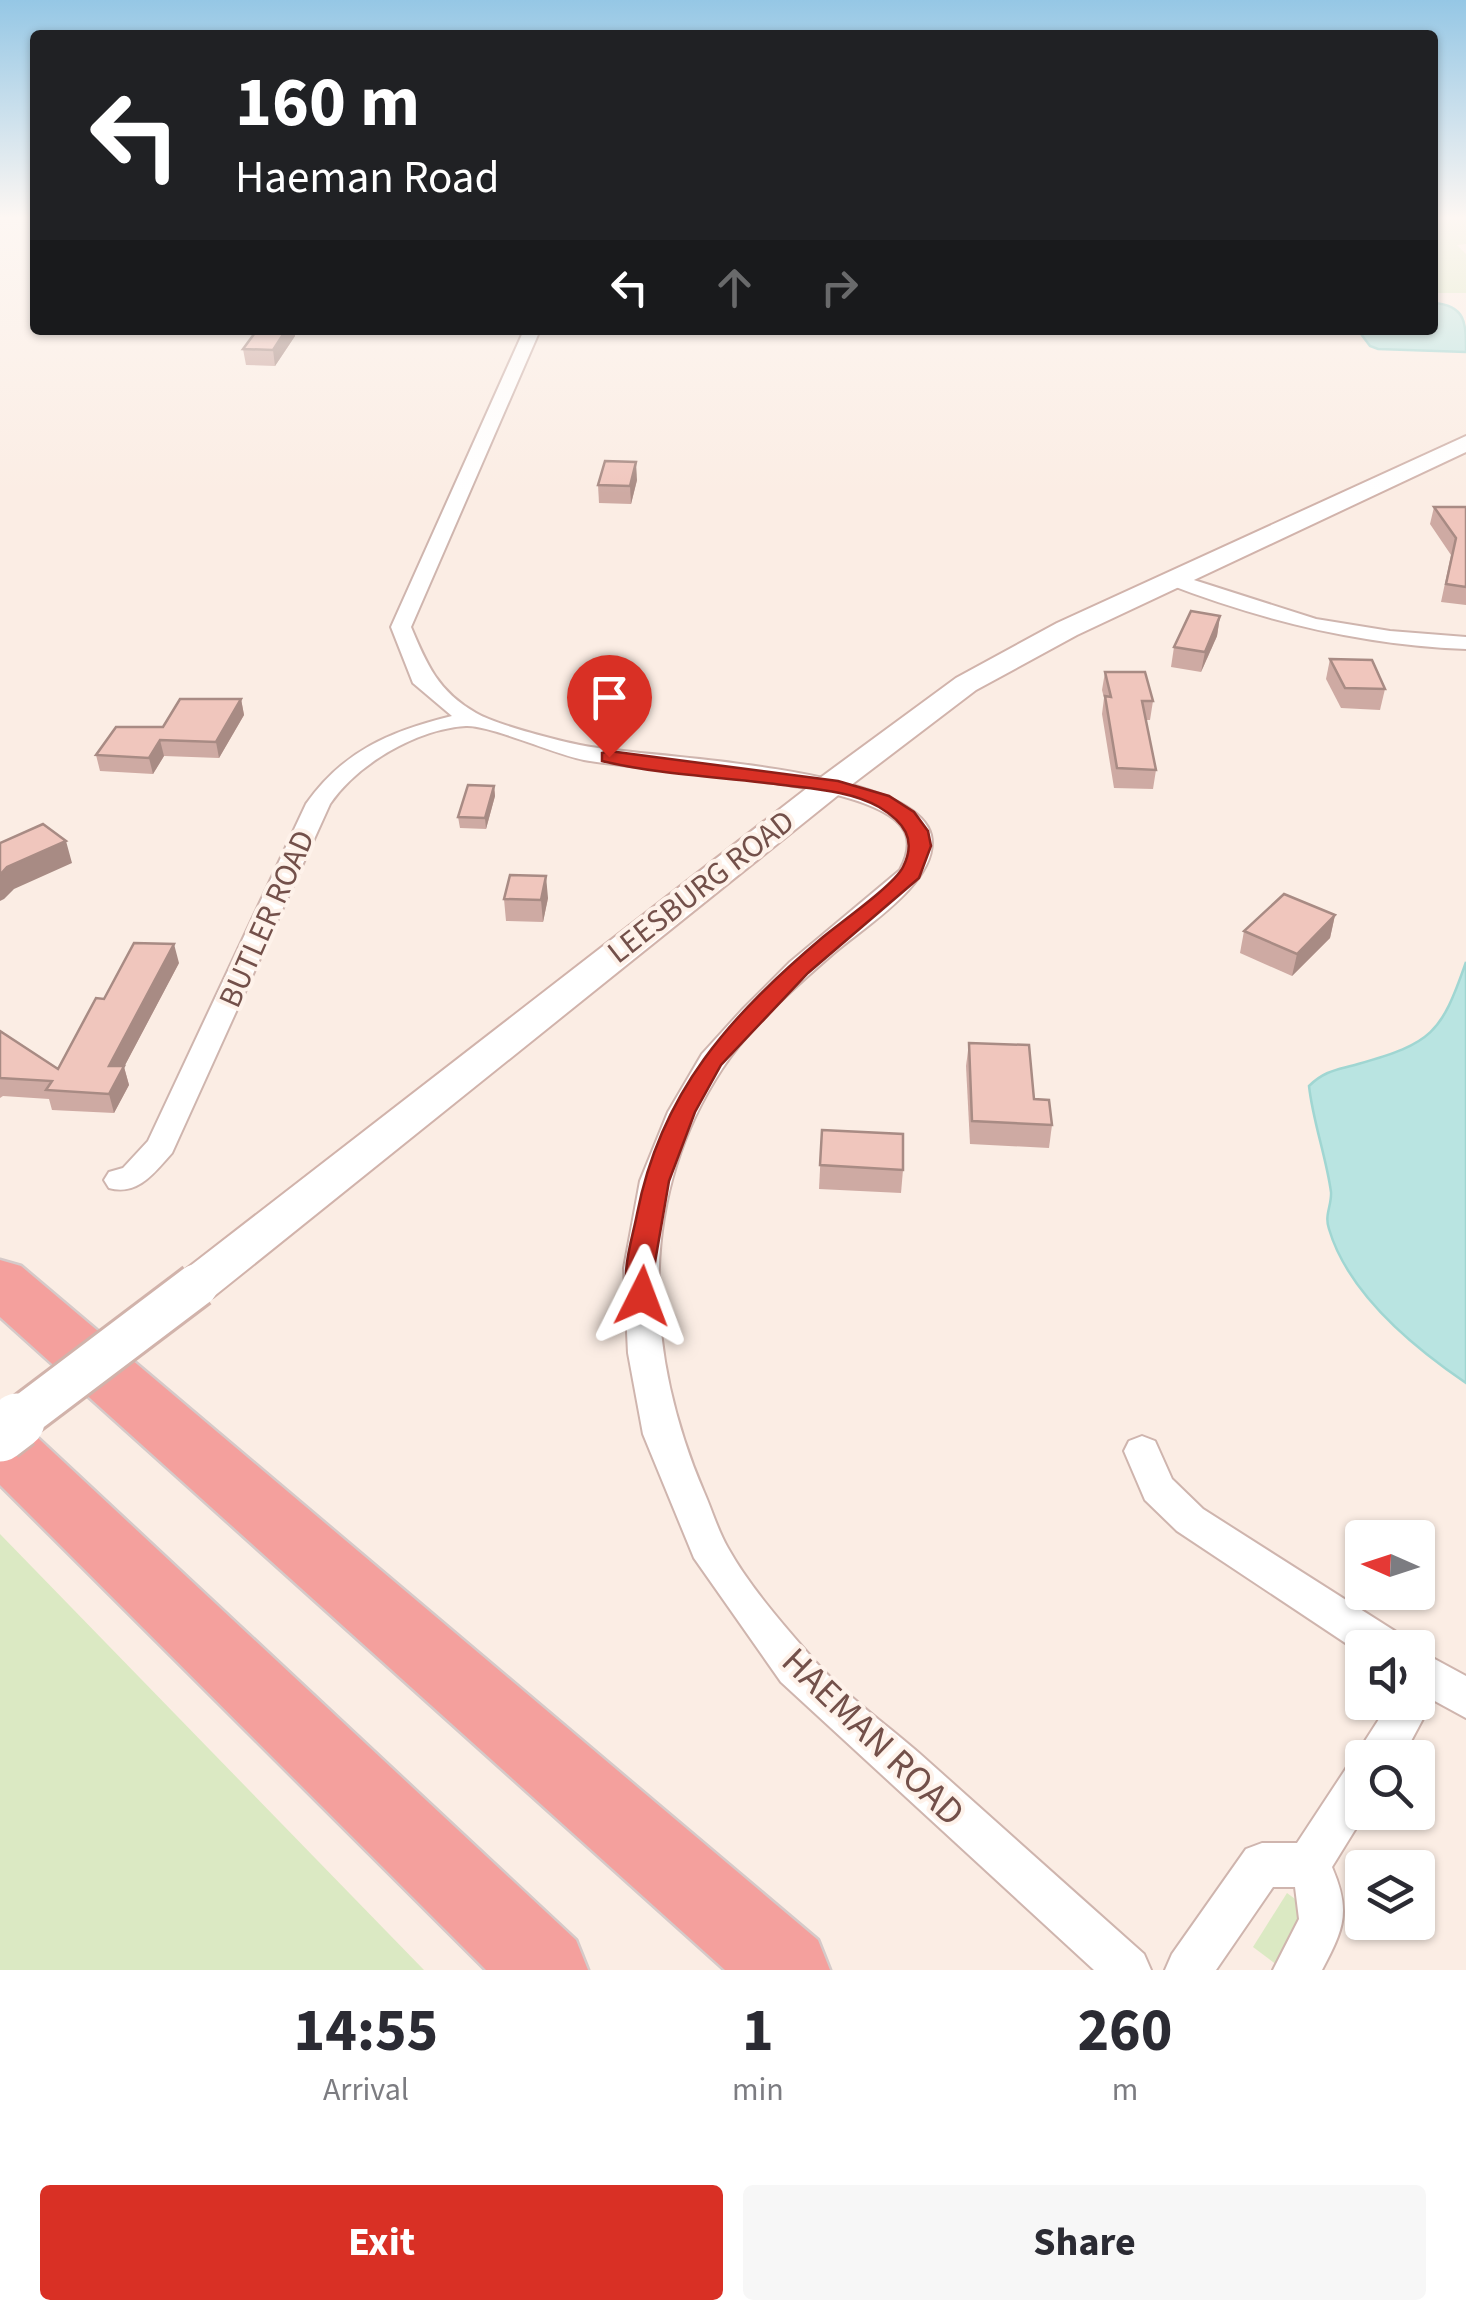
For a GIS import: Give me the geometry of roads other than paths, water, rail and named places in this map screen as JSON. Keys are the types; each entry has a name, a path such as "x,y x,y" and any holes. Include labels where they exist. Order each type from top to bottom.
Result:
{"highway":[{"path":"0,1282 788,1970"},
{"path":"0,1443 546,1970"}],"main road":[{"name":"LEESBURG ROAD","path":"0,1434 197,1284 831,785 981,675 1172,578 1466,444"}],"street":[{"path":"530,335 402,626 421,678 470,719 584,753 831,785"},
{"path":"1172,578 1211,595 1318,627 1373,636 1466,643"},
{"name":"BUTLER ROAD","path":"120,1180 134,1176 161,1146 318,804 339,772 391,743 470,719"},
{"name":"HAEMAN ROAD","path":"831,785 882,800 907,816 918,831 919,860 911,874 800,968 752,1016 712,1061 683,1112 656,1181 640,1268 645,1353 660,1434 713,1558 795,1669 1128,1970"},
{"path":"1142,1450 1158,1489 1190,1520 1358,1630"},
{"path":"1435,1690 1466,1699"},
{"path":"1308,1865 1345,1807"},
{"path":"1188,1970 1262,1865 1308,1865"},
{"path":"1296,1970 1326,1917 1321,1889 1308,1865"}],"water":[{"path":"1438,311 1457,311 1462,317 1466,352 1370,346 1362,335 1438,335"},
{"path":"1466,962 1466,1383 1425,1353 1385,1316 1338,1253 1328,1224 1331,1192 1309,1086 1332,1071 1403,1049 1430,1032 1449,1005"}]}
